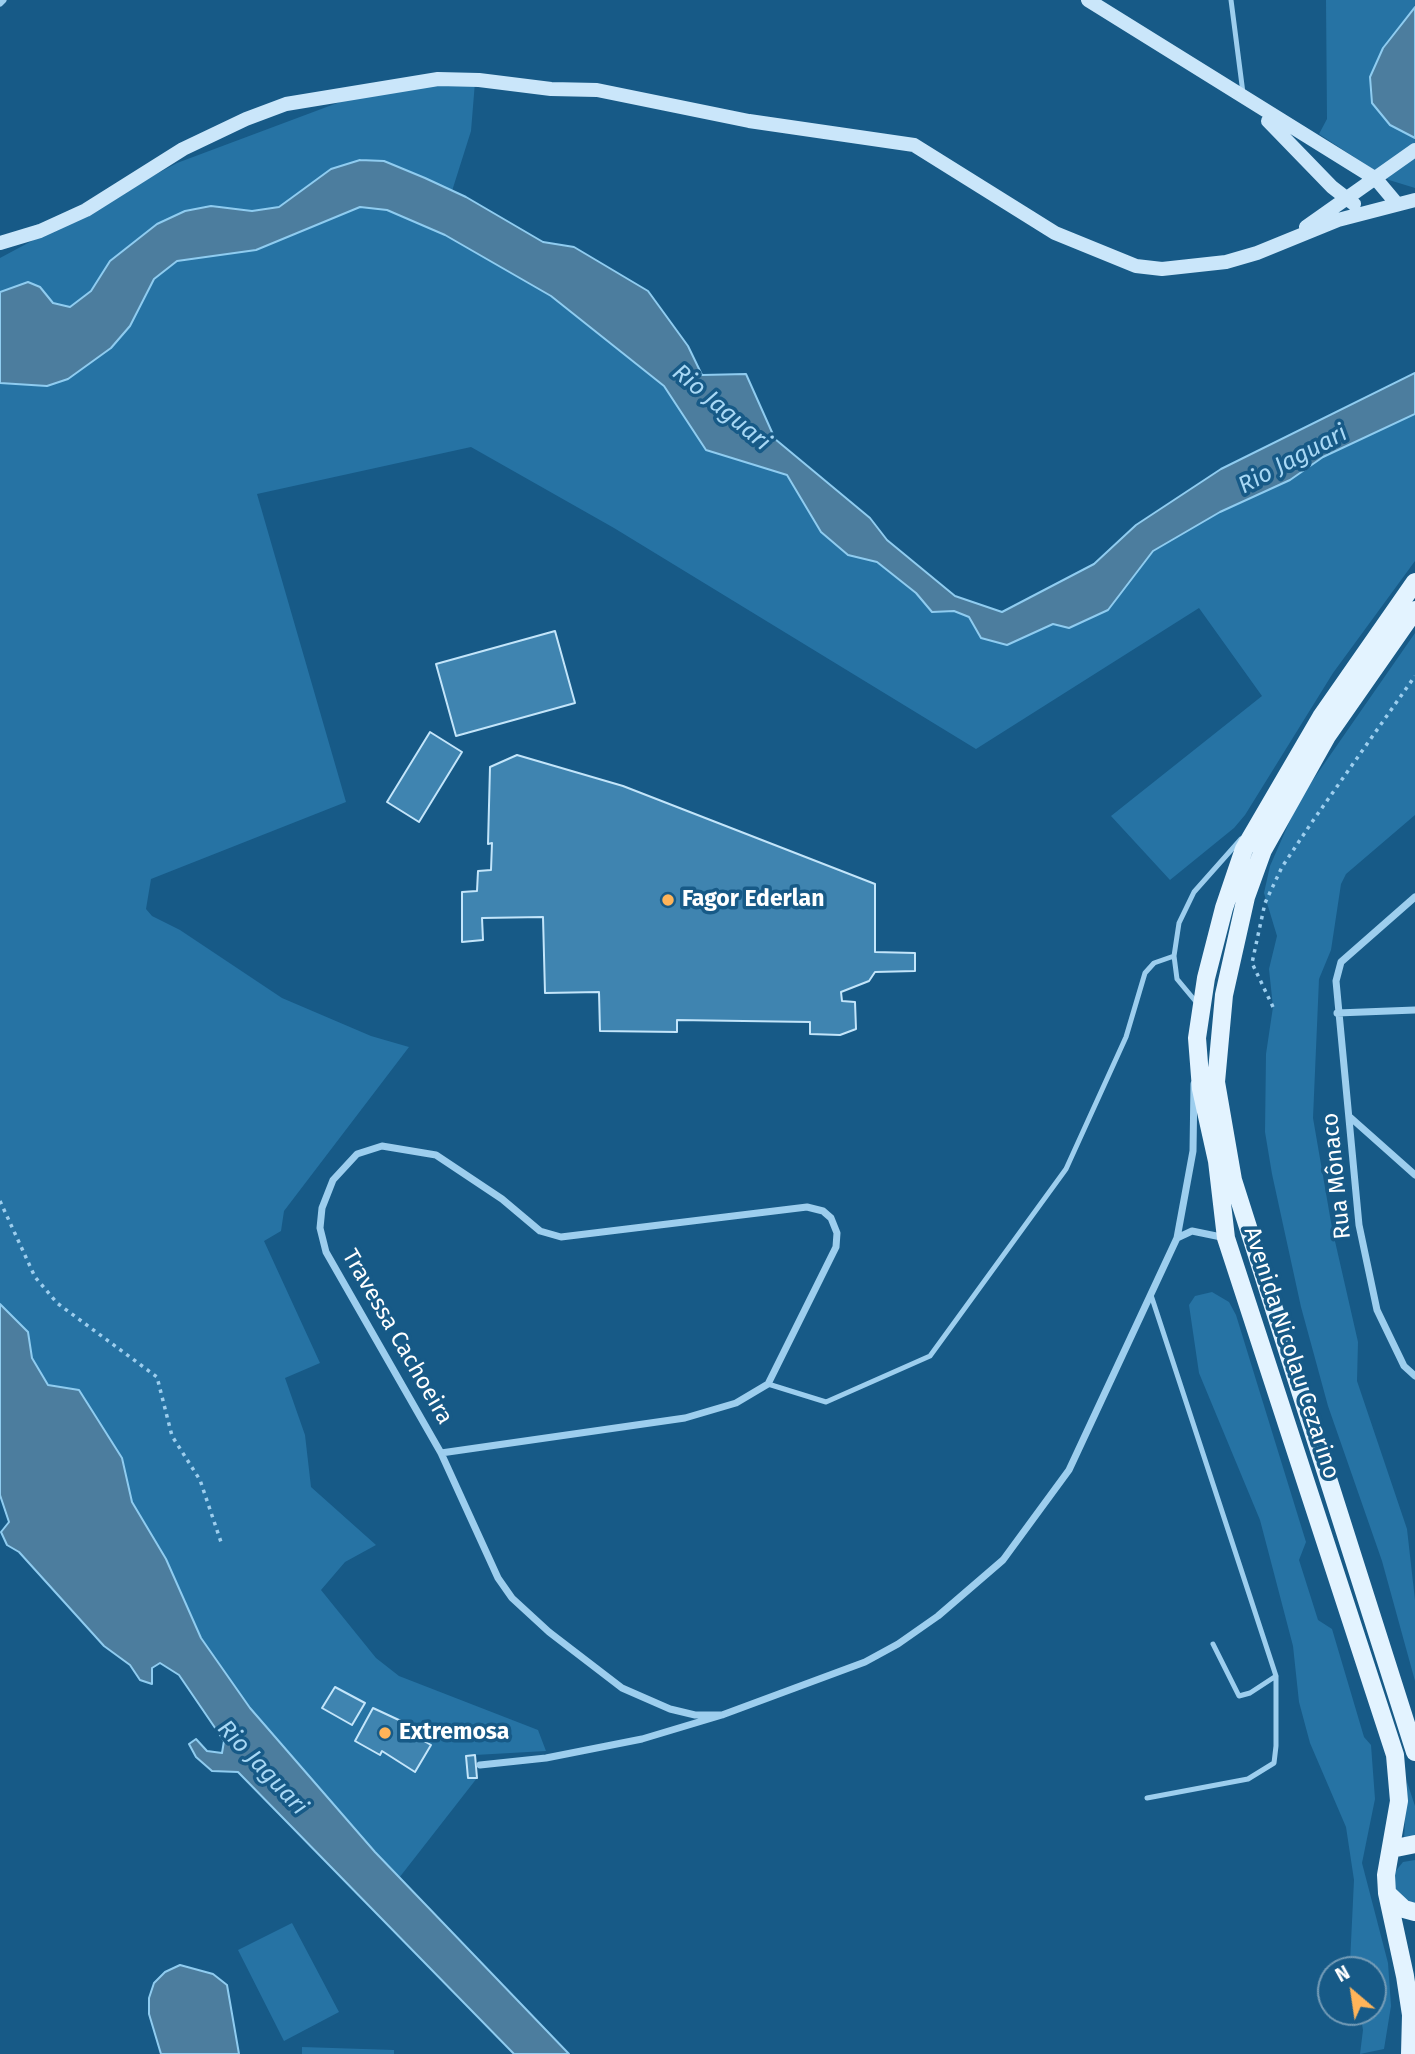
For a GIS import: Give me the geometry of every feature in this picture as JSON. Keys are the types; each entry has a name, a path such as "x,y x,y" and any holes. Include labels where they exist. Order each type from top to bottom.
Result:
{"main road":[{"path":"1088,0 1376,180 1397,204"},
{"path":"0,243 40,232 86,210 183,149 246,119 286,104 438,79 597,90 749,121 914,145 1055,233 1136,266 1162,269 1226,261 1367,212 1414,200"},
{"path":"1249,103 1346,199 1367,212"},
{"path":"1288,240 1412,152"},
{"name":"Avenida Nicolau Cezarino","path":"1410,2054 1411,2015 1387,1893 1399,1801 1398,1771 1390,1735 1226,1238 1217,1161 1201,1089 1197,1038 1201,1007 1224,908 1244,849 1321,718 1415,582"},
{"name":"Avenida Nicolau Cezarino","path":"1415,610 1327,736 1263,850 1246,897 1224,995 1216,1082 1233,1180 1415,1752"},
{"path":"1391,1849 1415,1844"},
{"path":"1387,1893 1404,1909 1415,1912"}],"street":[{"name":"Rua Mônaco","path":"1415,897 1341,961 1336,981 1359,1225 1377,1310 1404,1366 1415,1376"},
{"path":"1337,1013 1415,1010"},
{"path":"480,1765 546,1758 642,1739 722,1715 865,1662 898,1644 938,1616 1003,1560 1069,1470 1177,1238 1193,1151 1197,1038"},
{"path":"1350,1118 1415,1175"},
{"name":"Travessa Cachoeira","path":"722,1715 695,1715 670,1709 622,1688 529,1616 498,1578 441,1453 326,1252 320,1228 322,1208 334,1180 357,1154 382,1146 436,1155 502,1199 540,1231 561,1237 807,1207 823,1211 831,1218 837,1233 836,1247 768,1384"},
{"path":"1177,1238 1192,1231 1226,1238"},
{"path":"441,1453 685,1418 736,1404 768,1384"}],"lane":[{"path":"1231,0 1249,103"},
{"path":"1201,1007 1177,979 1174,956 1179,923 1194,892 1269,808"},
{"path":"768,1384 826,1402 930,1356 1066,1169 1126,1037 1145,973 1154,963 1174,956"},
{"path":"1147,1798 1248,1779 1274,1763 1276,1676 1150,1295"},
{"path":"1213,1644 1239,1696 1250,1693 1276,1676"}],"path":[{"path":"1273,1007 1252,962 1265,903 1282,867 1415,677"},
{"path":"0,1201 35,1277 57,1303 157,1377 172,1436 200,1479 222,1545"}],"shaded area":[{"path":"1326,0 1415,0 1415,7 1383,48 1390,125 1415,138 1415,188 1389,180 1319,134 1327,119"},
{"path":"475,82 471,131 452,191 384,161 331,169 279,207 252,211 211,206 110,261 91,291 70,307 53,303 40,287 28,282 0,292 0,258 177,163 356,96 393,88"},
{"path":"360,207 387,210 445,235 551,296 664,386 706,450 787,475 821,532 848,555 877,562 916,593 932,612 954,611 969,617 981,638 1007,645 1053,624 1107,610 1153,551 1220,512 1290,480 1323,457 1415,414 1415,561 1333,673 1245,815 1234,828 1170,880 1111,816 1262,696 1199,608 976,749 614,528 471,447 257,494 346,802 151,879 146,909 152,916 180,930 282,998 371,1036 409,1047 284,1211 281,1231 264,1241 320,1363 285,1378 305,1435 311,1487 376,1545 345,1562 321,1590 376,1658 399,1676 538,1730 546,1751 475,1755 477,1778 399,1878 250,1708 201,1638 166,1559 132,1502 122,1458 48,1385 32,1358 28,1332 0,1304 0,383 47,386 68,379 111,348 130,326 154,279 177,261 256,250"},
{"path":"1415,633 1415,815 1346,874 1341,884 1331,950 1319,979 1313,1118 1332,1228 1358,1342 1357,1381 1407,1529 1415,1600 1415,1681 1382,1561 1328,1406 1301,1307 1272,1174 1265,1132 1266,1054 1273,1007 1269,969 1277,936 1264,893 1270,866 1299,800"},
{"path":"1212,1292 1229,1302 1236,1315 1306,1542 1299,1560 1318,1620 1332,1629 1364,1737 1371,1745 1375,1799 1362,1863 1386,1956 1350,1956 1354,1880 1346,1827 1310,1743 1299,1702 1293,1646 1260,1520 1199,1373 1189,1305 1195,1296"},
{"path":"1407,1782 1415,1806 1415,1836 1404,1840"},
{"path":"1415,1860 1415,1909 1402,1905 1390,1878 1403,1862"},
{"path":"292,1923 339,2012 284,2041 238,1950"},
{"path":"1387,1959 1391,2006 1384,2049 1360,2054 1362,2026 1387,2026"},
{"path":"302,2047 394,2050 394,2054 302,2054"}],"water":[{"path":"1415,7 1415,138 1390,125 1372,103 1370,77 1383,48"},
{"name":"Rio Jaguari","path":"360,160 384,161 425,178 466,197 543,242 574,247 648,291 688,346 702,375 746,374 775,439 870,518 887,540 955,596 1002,612 1094,564 1136,525 1221,469 1415,373 1415,414 1323,457 1290,480 1220,512 1153,551 1108,610 1069,628 1053,624 1007,645 981,638 969,617 954,611 932,612 916,593 877,562 848,555 821,532 787,475 706,450 664,386 551,296 445,235 387,210 360,207 256,250 177,261 154,279 130,326 111,348 68,379 47,386 0,383 0,292 28,282 40,287 53,303 70,307 91,291 110,261 157,224 185,211 211,206 252,211 279,207 331,169"},
{"name":"Rio Jaguari","path":"0,1304 28,1332 32,1358 48,1385 79,1390 122,1458 132,1502 166,1559 201,1638 250,1708 375,1852 569,2054 514,2054 238,1772 212,1771 196,1757 189,1744 196,1739 207,1751 222,1753 224,1741 179,1675 160,1663 152,1668 152,1684 140,1680 130,1665 104,1646 19,1552 7,1545 1,1532 9,1522 0,1495"},
{"path":"180,1965 213,1974 227,1985 239,2054 161,2054 149,2014 149,1998 154,1983 165,1972"}],"building":[{"path":"555,631 575,703 456,736 436,664"},
{"path":"430,732 462,752 419,822 387,802"},
{"name":"Fagor Ederlan","path":"517,755 623,786 875,884 875,952 915,953 915,971 875,972 869,981 841,992 842,1001 855,1002 856,1029 840,1035 810,1034 810,1022 677,1020 677,1032 600,1031 599,992 545,993 543,917 482,918 483,940 462,942 462,892 477,891 478,871 491,870 492,843 488,844 490,767"},
{"path":"335,1687 365,1703 352,1725 322,1708"},
{"name":"Extremosa","path":"373,1708 401,1721 398,1726 431,1745 415,1772 382,1751 380,1755 355,1741"},
{"path":"475,1755 477,1778 468,1778 466,1756"}],"place":[{"name":"Fagor Ederlan","path":"668,900"},
{"name":"Extremosa","path":"385,1733"}]}
